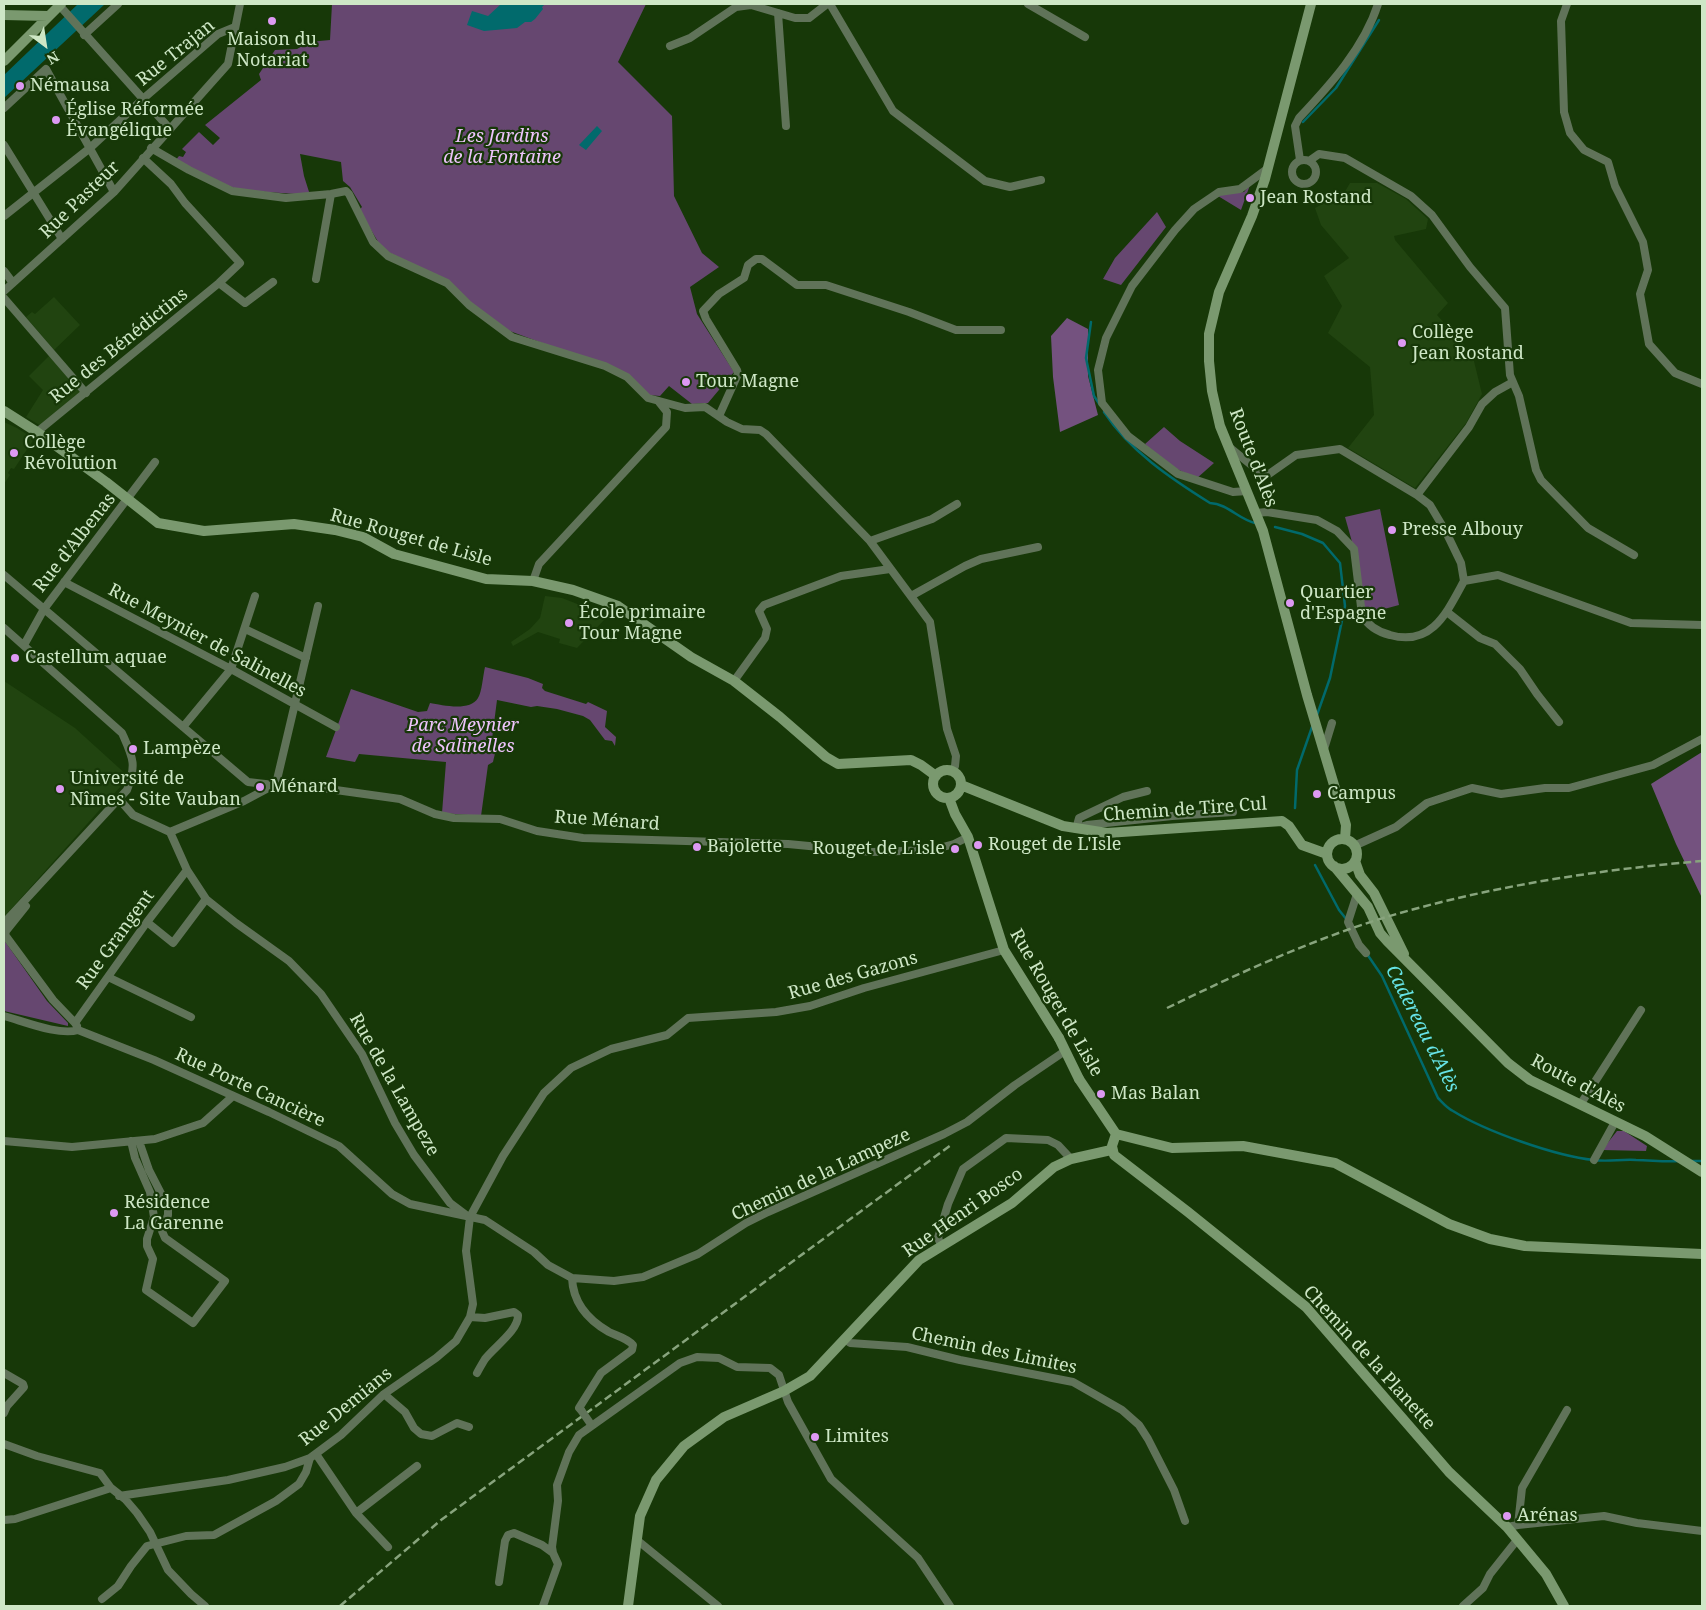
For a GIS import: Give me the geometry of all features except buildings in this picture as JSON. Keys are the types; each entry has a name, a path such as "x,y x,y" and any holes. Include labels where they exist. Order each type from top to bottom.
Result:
{"street":[{"path":"82,33 118,4"},
{"name":"Rue Trajan","path":"4,216 90,148 218,34 235,27 240,4"},
{"path":"670,46 690,38 736,5 750,4 795,18 810,18 828,4 893,111 985,181 1010,186 1041,180"},
{"path":"1028,4 1085,37"},
{"name":"Route d'Alès","path":"1311,4 1267,169 1252,216 1219,292 1209,334 1212,391 1220,426 1265,540 1350,842"},
{"path":"1300,160 1295,126 1299,118 1349,58 1363,38 1378,4"},
{"path":"1567,4 1561,21 1564,112 1570,132 1584,150 1608,162 1616,186 1643,242 1648,270 1640,294 1649,344 1675,373 1702,384"},
{"path":"4,62 60,6 82,33 170,128"},
{"path":"778,13 786,126"},
{"path":"4,15 48,16"},
{"name":"Rue Pasteur","path":"4,291 114,192 151,148 228,64 235,27"},
{"path":"4,108 46,69 114,192"},
{"path":"4,145 62,239"},
{"path":"151,148 189,170 232,191 286,198 346,191 373,242 388,256 447,283 469,305 512,337 605,366 627,377 648,398 685,408 705,407 742,428 760,430 766,434 870,541 930,622 947,729 956,756 953,771"},
{"path":"1309,161 1319,154 1345,158 1411,196 1432,215 1470,267 1505,308 1510,375 1519,396 1536,470 1541,480 1588,528 1634,555"},
{"name":"Rue des Bénédictins","path":"37,432 219,283 240,263 185,203 171,184 143,158"},
{"path":"1300,160 1309,161 1315,166 1316,174 1310,183 1296,182 1292,176 1294,165 1300,160"},
{"path":"1246,491 1233,492 1178,474 1128,436 1102,403 1098,370 1106,338 1132,286 1174,230 1194,209 1219,192 1240,189 1267,169"},
{"path":"316,279 330,194"},
{"path":"719,416 738,374 706,320 703,311 719,294 744,278 748,265 756,259 762,259 797,285 826,285 956,330 1000,330"},
{"path":"4,271 13,283"},
{"path":"219,283 245,303 273,282"},
{"path":"4,298 86,393"},
{"path":"1418,495 1469,427 1482,404 1494,392 1513,382"},
{"path":"533,581 539,564 666,427 667,412 660,402"},
{"name":"Rue Rouget de Lisle","path":"4,411 37,432 106,482 158,523 204,531 294,524 335,530 363,537 394,554 486,579 533,581 573,590 618,606 691,657 734,681 780,717 826,757 838,764 911,760 936,776"},
{"path":"1228,446 1262,474 1269,474 1296,455 1340,449 1418,495 1430,505 1461,563 1464,581 1438,624 1416,637 1402,639 1373,628 1366,622 1362,615 1354,549 1337,531 1317,520 1267,512 1256,514"},
{"name":"Rue d'Albenas","path":"24,645 44,609 155,462"},
{"path":"870,541 932,519 957,504"},
{"path":"911,596 981,559 1038,547"},
{"path":"734,681 765,638 767,629 759,611 764,605 841,576 890,569"},
{"path":"4,575 248,782 255,795"},
{"path":"1464,581 1498,575 1631,623 1702,626"},
{"name":"Rue Meynier de Salinelles","path":"64,582 231,669 336,727"},
{"path":"183,727 231,669 255,596"},
{"path":"119,799 134,815 170,832 275,785 318,606"},
{"path":"1447,612 1480,638 1495,644 1520,668 1559,722"},
{"path":"4,628 122,733 135,769 127,790 4,923"},
{"path":"245,629 306,658"},
{"path":"1323,746 1332,724"},
{"path":"1350,842 1356,853 1354,861 1348,867 1343,868 1330,863 1327,854 1333,842 1341,839 1350,842 1396,826 1428,802 1472,788 1501,794 1545,788 1569,788 1653,765 1702,739"},
{"path":"945,770 953,771 959,777 961,785 957,793 949,798 941,796 935,791 933,784 936,776 945,770"},
{"name":"Rue Ménard","path":"248,782 275,785 293,784 400,799 435,814 454,818 500,819 537,831 583,838 788,844 872,852 932,850 954,844 968,837"},
{"name":"Chemin de Tire Cul","path":"961,785 1063,826 1107,833 1282,821 1289,826 1302,845 1327,854"},
{"path":"1076,829 1079,818 1123,797 1147,791"},
{"name":"Rue Rouget de Lisle","path":"949,798 968,837 1004,950 1059,1038 1079,1079 1116,1134"},
{"path":"1076,829 1096,824 1233,812"},
{"name":"Rue de la Lampeze","path":"170,832 187,870 206,899 289,961 321,994 362,1054 395,1123 414,1155 450,1203 470,1217"},
{"path":"64,858 6,930 5,935 53,1000 77,1026"},
{"name":"Route d'Alès","path":"1354,861 1360,875 1374,893 1409,964"},
{"name":"Route d'Alès","path":"1334,866 1371,912 1380,933 1508,1064 1530,1080 1645,1136 1701,1171"},
{"name":"Rue Grangent","path":"77,1026 108,977 187,870"},
{"path":"1357,894 1348,922 1359,945 1366,953"},
{"path":"147,922 173,943 206,899"},
{"name":"Rue des Gazons","path":"470,1217 503,1156 544,1093 571,1068 611,1049 667,1035 688,1018 776,1012 810,1006 864,988 1004,950"},
{"path":"108,977 191,1017"},
{"path":"1580,1104 1641,1010"},
{"name":"Rue Porte Cancière","path":"4,1016 60,1031 71,1032 77,1026 339,1146 401,1200 410,1204 470,1217"},
{"name":"Chemin de la Lampeze","path":"572,1278 614,1281 642,1277 698,1254 746,1223 967,1122 1015,1085 1065,1051"},
{"path":"4,1142 72,1147 155,1139 203,1123 233,1096"},
{"path":"1594,1160 1615,1122"},
{"path":"1111,1150 1116,1134 1172,1148 1243,1146 1335,1163 1449,1224 1490,1238 1525,1246 1702,1254"},
{"path":"941,1246 938,1238 948,1204 963,1169 1006,1138 1048,1140 1058,1145 1071,1159"},
{"path":"135,1141 168,1207 168,1215 162,1231 164,1238 225,1281 193,1323 146,1290 153,1259 147,1246 147,1239 154,1217 150,1192 135,1158 135,1141"},
{"name":"Rue Henri Bosco","path":"784,1391 810,1376 913,1266 941,1246 1012,1203 1054,1166 1071,1159 1111,1150"},
{"name":"Chemin de la Planette","path":"1111,1150 1114,1156 1188,1212 1306,1307 1449,1472 1508,1527 1546,1574 1564,1606"},
{"path":"470,1217 485,1220 534,1252 548,1265 572,1278 573,1292 593,1321 609,1332 630,1341 633,1345 632,1350 601,1374 580,1408 591,1424"},
{"name":"Rue Demians","path":"120,1496 228,1480 285,1468 313,1456 341,1435 384,1394 436,1358 456,1341 470,1317 473,1304 466,1251 470,1217"},
{"path":"470,1317 485,1318 514,1312 518,1315 518,1320 513,1329 485,1359 477,1373"},
{"name":"Chemin des Limites","path":"845,1340 850,1343 907,1347 960,1360 1073,1382 1122,1410 1139,1425 1174,1490 1185,1521"},
{"path":"544,1606 558,1564 552,1547 558,1501 557,1485 569,1452 579,1435 591,1424 680,1363 696,1357 719,1358 737,1367 770,1368 779,1375 784,1391 831,1479 918,1558 950,1606"},
{"path":"4,1373 23,1384 24,1387 5,1408"},
{"path":"628,1606 640,1516 656,1480 684,1446 724,1417 784,1391"},
{"path":"384,1394 405,1412 414,1428 421,1434 432,1436 457,1423 469,1427"},
{"path":"1518,1524 1522,1488 1567,1410"},
{"path":"4,1444 37,1456 100,1473 111,1488 125,1499 137,1513 150,1532 168,1570 190,1594 205,1606"},
{"path":"102,1599 118,1586 130,1566 147,1546 186,1536 214,1535 276,1500 299,1484 313,1456 356,1512 388,1547"},
{"path":"356,1512 417,1466"},
{"path":"4,1520 15,1519 111,1488"},
{"path":"1508,1527 1518,1524 1604,1516 1637,1523 1702,1531"},
{"path":"499,1582 505,1541 508,1535 514,1533 542,1545 553,1553"},
{"path":"637,1540 718,1606"},
{"path":"1463,1606 1483,1588 1490,1574 1518,1540"}],"shaded area":[{"name":"Collège Jean Rostand","path":"1350,183 1377,183 1406,199 1428,219 1426,229 1394,236 1395,240 1448,303 1437,315 1472,353 1482,394 1466,423 1415,488 1348,448 1374,415 1370,367 1328,333 1342,306 1324,276 1349,258 1321,225 1315,208 1334,198 1340,200"},
{"path":"54,297 80,325 54,350 26,317 32,312 35,314"},
{"path":"1067,318 1088,329 1088,376 1098,415 1060,432 1053,377 1051,336"},
{"path":"51,354 84,391 41,426 26,417 43,390 29,376"},
{"name":"Collège Révolution","path":"4,422 34,439 14,469 11,468 8,473 10,475 4,484"},
{"name":"École primaire Tour Magne","path":"545,596 562,598 608,616 577,648 559,643 560,639 538,632 513,646 511,642 530,629 540,618"},
{"name":"Université de Nîmes - Site Vauban","path":"4,681 75,728 129,777 4,917"},
{"path":"1702,752 1702,898 1676,844 1651,784"}],"green space":[{"name":"Les Jardins de la Fontaine","path":"332,4 646,4 618,62 672,116 674,196 702,253 719,267 690,287 697,314 734,372 708,403 692,404 669,386 660,396 649,395 629,375 507,330 476,307 448,281 390,253 380,245 359,210 362,207 350,187 343,181 341,162 300,154 310,195 238,190 175,161 179,156 183,157 186,152 182,149 199,132 213,145 220,138 205,125 261,80 259,74 275,50 297,49 309,42 330,40"},
{"path":"1250,185 1241,210 1218,196 1221,194 1244,192"},
{"path":"1157,212 1166,227 1121,285 1103,279 1115,258"},
{"path":"1164,427 1180,441 1214,463 1196,479 1162,461 1145,444"},
{"path":"1380,509 1399,605 1362,615 1354,549 1345,517"},
{"name":"Parc Meynier de Salinelles","path":"485,667 528,678 543,684 542,688 545,691 586,704 588,702 607,711 605,727 616,737 615,746 612,741 605,740 590,720 583,716 557,709 531,707 497,700 492,739 495,745 495,753 493,762 488,765 481,816 442,813 446,762 359,754 355,762 326,757 351,689 418,712 427,711 430,703 448,706 469,705 478,698"},
{"path":"4,940 47,1001 68,1023 68,1026 4,1011"},
{"path":"1617,1131 1624,1131 1647,1146 1646,1151 1602,1150"}],"water":[{"path":"78,4 105,4 4,98 4,75"},
{"path":"501,4 545,4 535,19 531,22 525,22 517,28 484,31 467,25 472,11 488,16"},
{"path":"597,126 602,131 586,150 579,145"}],"waterway":[{"name":"Cadereau d'Alès","path":"1303,122 1336,88 1379,20"},
{"name":"Cadereau d'Alès","path":"1091,322 1086,358 1094,396 1100,405"},
{"name":"Cadereau d'Alès","path":"1104,412 1126,439 1166,474 1210,503 1222,506 1255,523"},
{"name":"Cadereau d'Alès","path":"1275,527 1302,534 1323,543 1340,563 1345,606 1330,678 1317,715"},
{"name":"Cadereau d'Alès","path":"1295,808 1297,770 1312,727"},
{"name":"Cadereau d'Alès","path":"1315,865 1339,910 1347,920"},
{"name":"Cadereau d'Alès","path":"1367,954 1382,976 1438,1098 1451,1110 1483,1127 1521,1142 1578,1158 1599,1161 1678,1161"},
{"name":"Cadereau d'Alès","path":"1691,1161 1702,1161"}],"railway":[{"path":"1167,1008 1301,948 1355,927 1422,907 1541,881 1621,869 1702,861"},
{"path":"340,1606 441,1520 951,1145"}],"place":[{"name":"Maison du Notariat","path":"272,21"},
{"name":"Némausa","path":"20,86"},
{"name":"Église Réformée Évangélique","path":"56,120"},
{"name":"Jean Rostand","path":"1250,198"},
{"name":"Collège Jean Rostand","path":"1402,343"},
{"name":"Tour Magne","path":"686,382"},
{"name":"Collège Révolution","path":"14,453"},
{"name":"Presse Albouy","path":"1392,530"},
{"name":"Quartier d'Espagne","path":"1290,603"},
{"name":"École primaire Tour Magne","path":"569,623"},
{"name":"Castellum aquae","path":"15,658"},
{"name":"Lampèze","path":"133,749"},
{"name":"Ménard","path":"260,787"},
{"name":"Université de Nîmes - Site Vauban","path":"60,789"},
{"name":"Campus","path":"1317,794"},
{"name":"Rouget de L'Isle","path":"978,845"},
{"name":"Bajolette","path":"697,847"},
{"name":"Rouget de L'isle","path":"955,849"},
{"name":"Mas Balan","path":"1101,1094"},
{"name":"Résidence La Garenne","path":"114,1213"},
{"name":"Limites","path":"815,1437"},
{"name":"Arénas","path":"1507,1516"}]}
